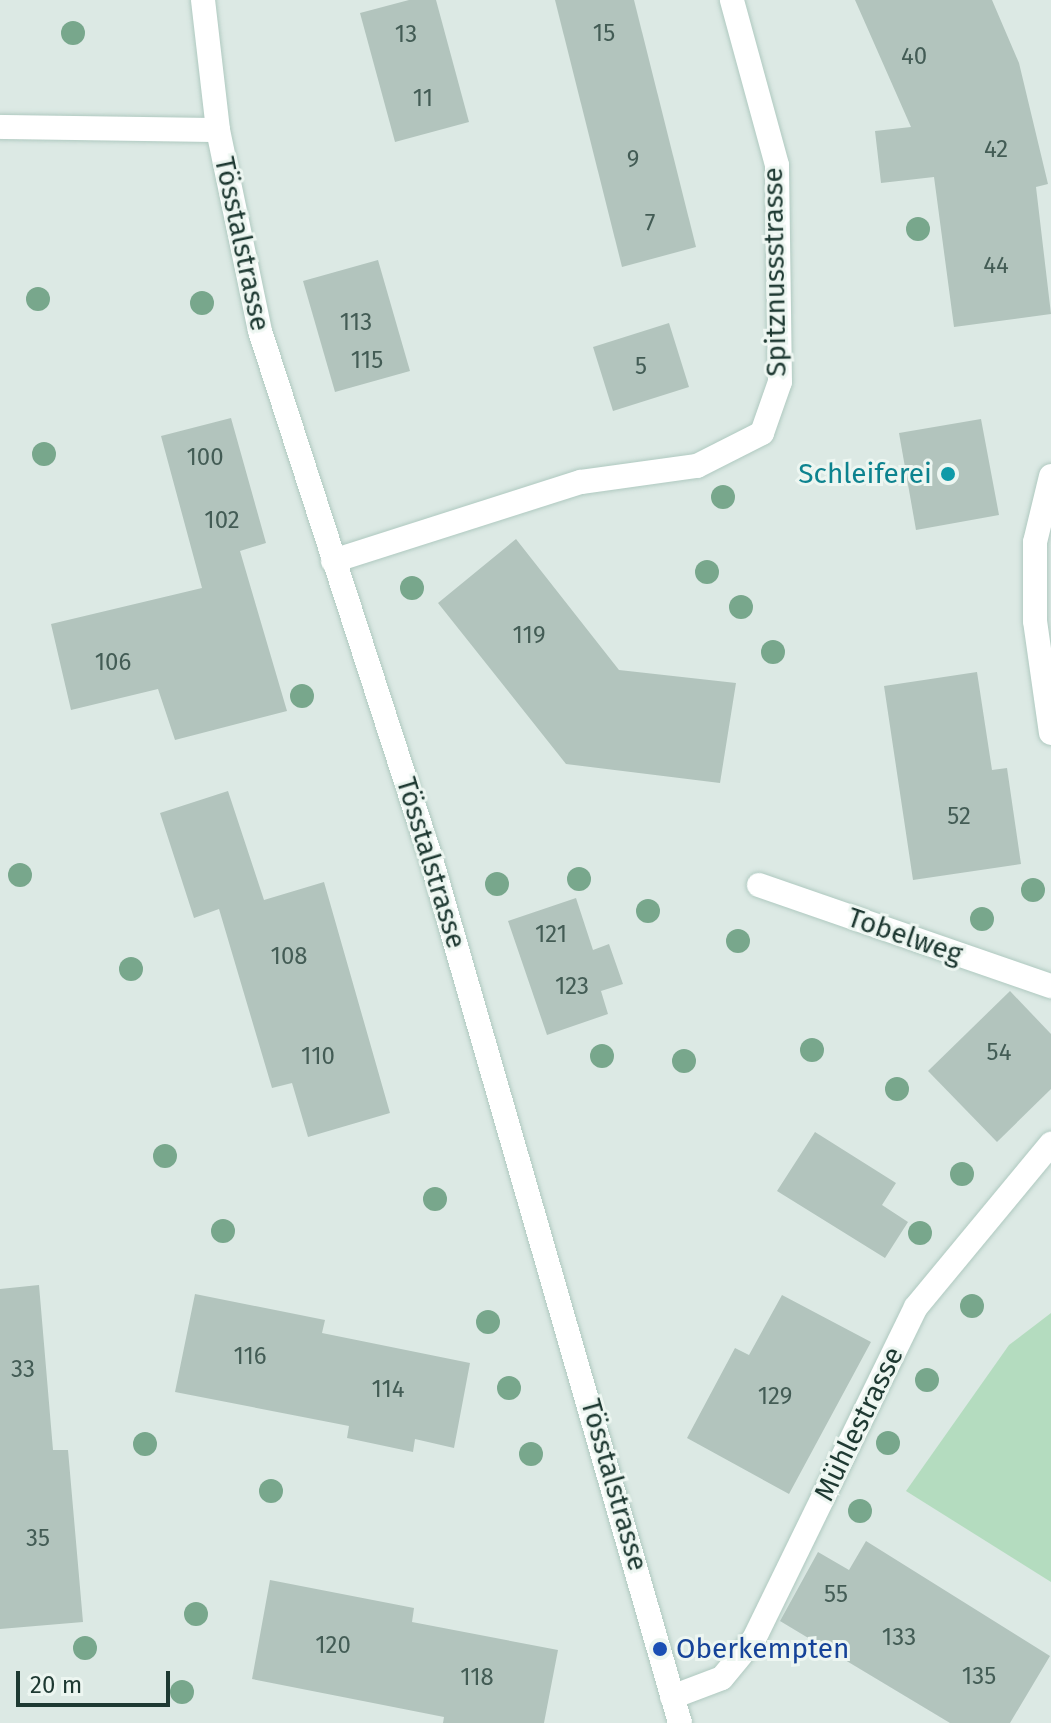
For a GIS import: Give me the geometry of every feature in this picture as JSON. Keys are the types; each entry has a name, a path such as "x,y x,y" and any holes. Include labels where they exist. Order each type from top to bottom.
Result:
{"street":[{"name":"Tösstalstrasse","path":"203,0 218,130 260,331 431,859 680,1723"},
{"name":"Spitznussstrasse","path":"333,561 581,482 697,466 762,433 780,382 777,165 732,0"},
{"path":"0,127 218,130"},
{"path":"1051,476 1035,542 1035,606 1051,733"},
{"name":"Tobelweg","path":"759,885 1051,986"},
{"name":"Mühlestrasse","path":"672,1697 722,1678 754,1639 916,1307 1051,1144"}],"green space":[{"path":"1051,1313 1051,1582 906,1491 1009,1345"}],"building":[{"path":"409,0 436,0 469,122 395,142 360,13"},
{"path":"555,0 634,0 696,247 622,267"},
{"path":"855,0 992,0 1019,63 1048,184 1036,187 1051,314 954,327 934,177 881,183 875,131 911,127"},
{"path":"378,260 410,371 335,392 303,281"},
{"path":"669,323 689,387 613,411 593,347"},
{"path":"231,418 266,543 240,551 287,711 175,740 158,689 71,710 51,624 202,588 161,436"},
{"name":"Schleiferei","path":"981,419 999,515 916,530 899,433"},
{"path":"516,539 619,670 736,683 720,783 566,764 438,603"},
{"path":"977,672 992,770 1007,768 1021,864 913,880 884,686"},
{"path":"228,791 264,900 324,882 390,1113 308,1137 292,1083 272,1088 219,909 194,918 160,813"},
{"path":"576,898 593,950 609,944 623,984 601,991 608,1014 547,1035 508,921"},
{"path":"1010,991 1051,1034 1051,1089 997,1142 928,1071"},
{"path":"815,1132 896,1183 882,1205 908,1222 885,1258 777,1191"},
{"path":"39,1285 53,1450 68,1450 83,1622 0,1629 0,1289"},
{"path":"195,1294 325,1320 322,1333 470,1363 454,1448 415,1439 413,1452 347,1438 349,1426 175,1392"},
{"path":"782,1295 871,1342 789,1494 687,1438 735,1348 749,1355"},
{"path":"866,1541 1050,1656 1010,1723 950,1723 780,1621 818,1552 849,1570"},
{"path":"270,1580 414,1608 412,1622 558,1650 544,1723 443,1723 444,1717 252,1679"}],"place":[{"name":"Schleiferei","path":"948,474"},
{"name":"Oberkempten","path":"660,1649"}]}
